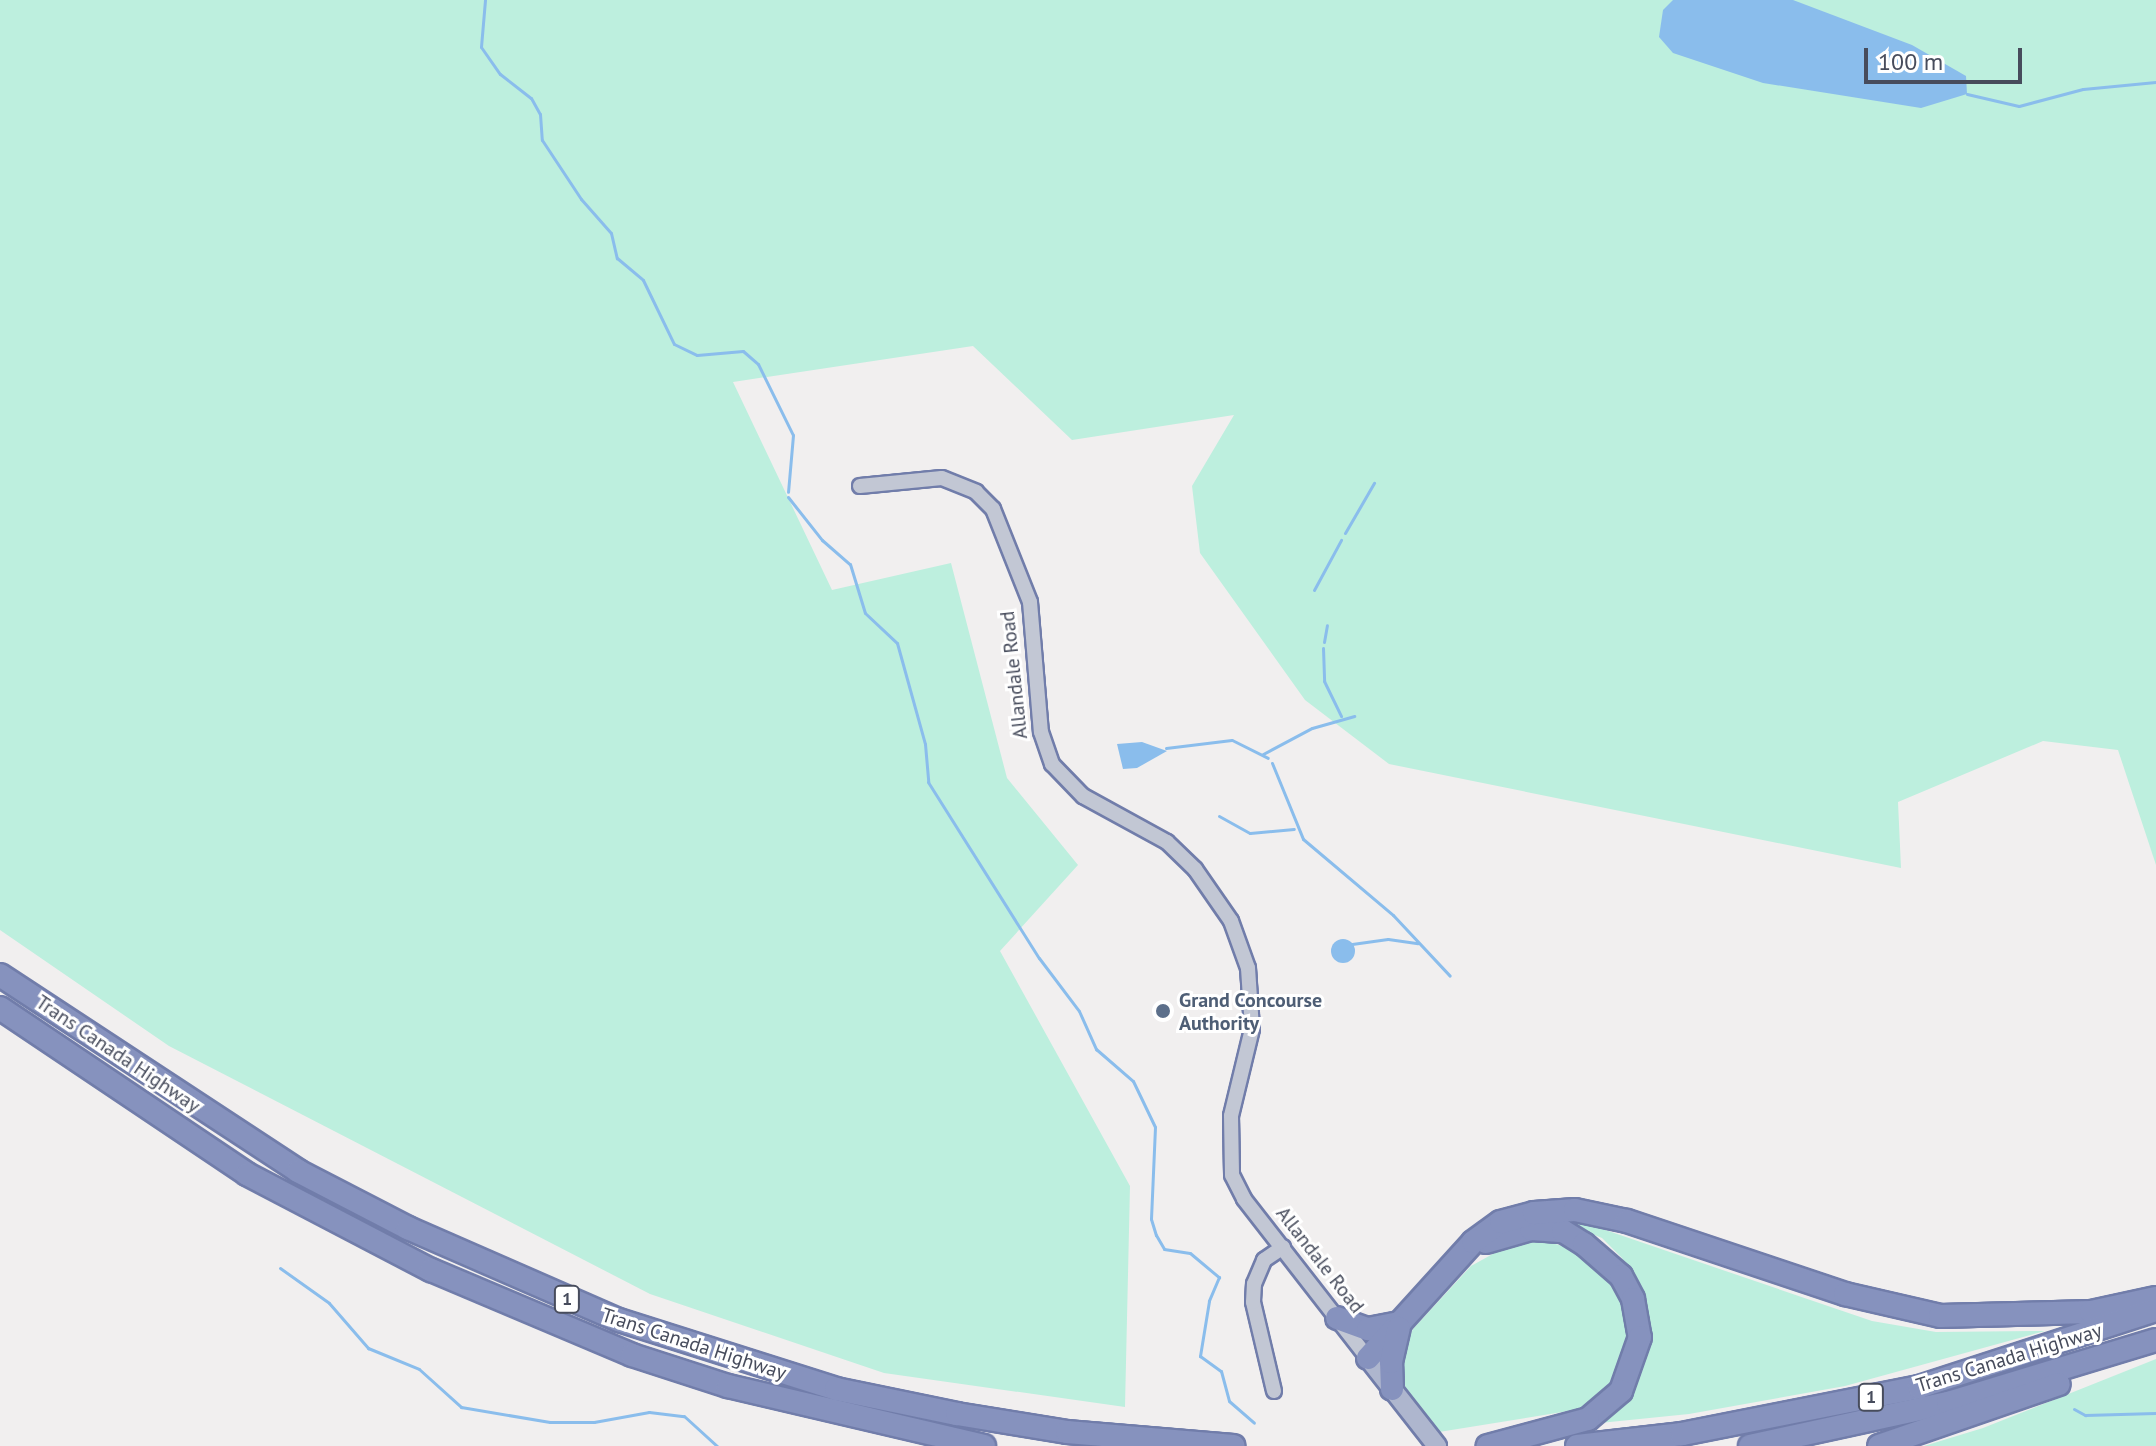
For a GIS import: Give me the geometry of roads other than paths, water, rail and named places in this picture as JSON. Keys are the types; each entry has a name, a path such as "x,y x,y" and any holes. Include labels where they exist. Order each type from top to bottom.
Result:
{"highway":[{"name":"Trans Canada Highway","path":"0,975 298,1171 462,1253 619,1320 836,1389 942,1411 1067,1432 1233,1446"},
{"name":"Trans Canada Highway","path":"0,1008 247,1174 418,1263 632,1355 798,1405 984,1446"},
{"path":"1368,1358 1449,1268 1501,1222 1575,1210 1627,1221 1845,1294 1940,1316 2091,1312 2156,1298"},
{"path":"1449,1268 1490,1240 1531,1229 1563,1231 1608,1260 1621,1276 1638,1316 1631,1372 1609,1404 1566,1429 1488,1446"},
{"name":"Trans Canada Highway","path":"1577,1446 1682,1434 1919,1387 2156,1310"},
{"path":"1337,1318 1368,1329 1400,1323"},
{"path":"1392,1389 1391,1362 1400,1323"},
{"name":"Trans Canada Highway","path":"1750,1446 1948,1403 2156,1342"},
{"path":"1879,1446 2005,1407 2156,1342"},
{"path":"798,1405 929,1446"}],"main road":[{"name":"Allandale Road","path":"1368,1358 1437,1446"}],"street":[{"name":"Allandale Road","path":"860,486 942,478 976,492 993,509 1030,602 1041,732 1052,764 1083,796 1167,842 1195,869 1231,921 1248,968 1252,1029 1231,1116 1229,1164 1244,1199 1368,1358"},
{"path":"1274,1391 1253,1302 1254,1284 1264,1260 1283,1247"}],"water":[{"path":"1673,0 1793,0 1912,45 1966,76 1967,94 1921,108 1763,83 1673,53 1659,37 1663,10"},
{"path":"1142,742 1167,751 1137,768 1123,769 1117,744"},
{"path":"1343,939 1354,946 1355,951 1348,962 1343,963 1332,956 1331,951 1338,940"}],"waterway":[{"path":"485,0 481,47 500,74 531,98 540,114 542,140 581,199 611,233 617,258 643,280 674,344 697,355 743,351 758,364 793,435 788,492"},
{"path":"1967,94 2019,106 2083,89 2156,82"},
{"path":"1345,533 1374,483"},
{"path":"788,497 822,540 850,564 865,613 897,643 925,744 928,782 1039,958 1079,1011 1096,1049 1133,1081 1155,1127 1151,1219 1156,1235 1164,1249 1190,1253 1219,1277 1209,1301 1200,1356 1221,1371 1229,1401 1254,1423"},
{"path":"1314,590 1341,540"},
{"path":"1324,642 1327,625"},
{"path":"1323,648 1324,681 1341,716"},
{"path":"1263,754 1312,728 1354,716"},
{"path":"1166,748 1232,740 1268,758"},
{"path":"1272,763 1303,839 1393,915 1450,976"},
{"path":"1219,816 1250,833 1294,829"},
{"path":"1352,944 1388,939 1418,943"},
{"path":"280,1268 329,1303 368,1348 419,1369 461,1407 550,1422 594,1422 649,1412 684,1416 717,1446"},
{"path":"2074,1409 2085,1415 2156,1413"}],"place":[{"name":"Grand Concourse Authority","path":"1163,1011"}]}
